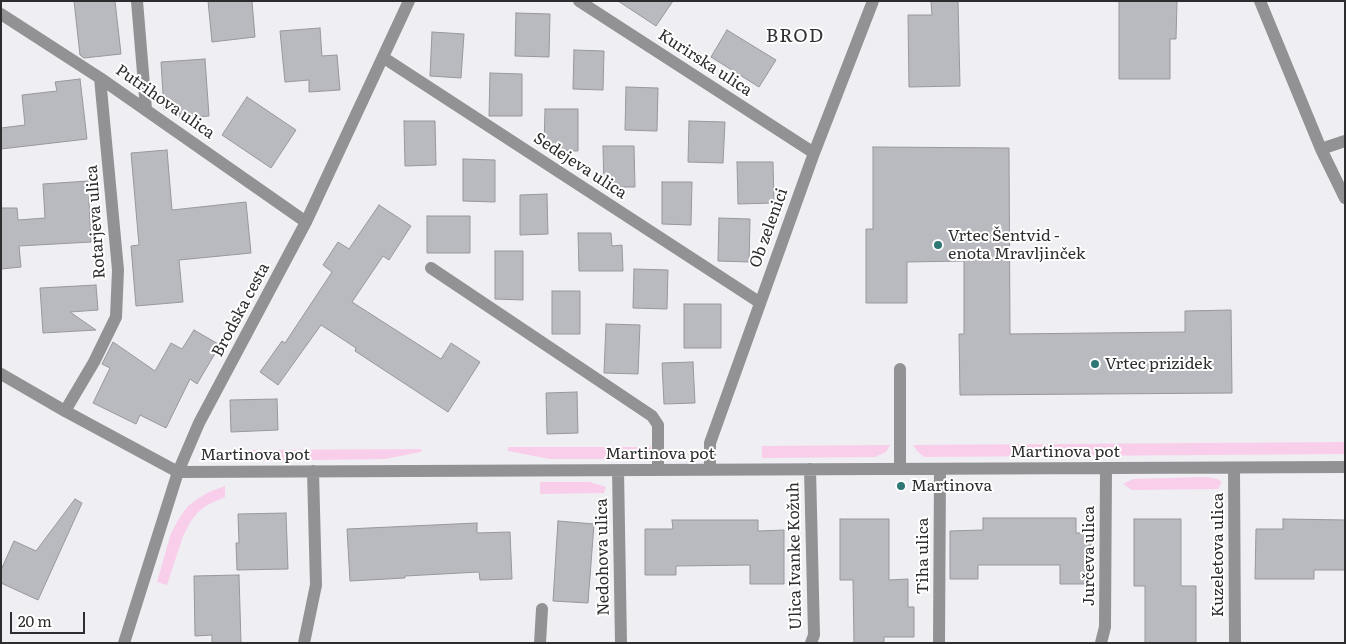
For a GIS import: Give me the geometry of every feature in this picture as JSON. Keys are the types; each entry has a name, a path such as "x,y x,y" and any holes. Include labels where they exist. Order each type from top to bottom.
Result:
{"street":[{"path":"137,1 146,109"},
{"name":"Brodska cesta","path":"124,643 178,472 199,423 306,222 409,1"},
{"name":"Kurirska ulica","path":"579,1 814,153"},
{"name":"Ob zelenici","path":"710,470 710,444 759,302 872,1"},
{"path":"1260,1 1321,149 1345,198"},
{"name":"Putrihova ulica","path":"1,14 146,109 306,222"},
{"name":"Sedejeva ulica","path":"384,58 759,302"},
{"name":"Rotarjeva ulica","path":"64,411 94,362 116,317 118,270 100,78"},
{"path":"1321,149 1345,141"},
{"path":"431,268 652,416 658,425 658,470"},
{"path":"900,369 900,469"},
{"name":"Martinova pot","path":"1,374 64,411 178,472 1345,467"},
{"name":"Jurčeva ulica","path":"1101,643 1105,627 1106,468"},
{"name":"Kuzeletova ulica","path":"1234,468 1235,643"},
{"name":"Ulica Ivanke Kožuh","path":"810,469 814,635 812,643"},
{"name":"Tiha ulica","path":"939,643 940,469"},
{"name":"Nedohova ulica","path":"618,470 621,643"},
{"path":"304,643 316,585 313,471"},
{"path":"540,643 542,609"}],"shaded area":[{"path":"1345,442 1345,454 924,457 913,445"},
{"path":"890,445 886,452 875,457 762,458 762,446"},
{"path":"508,447 651,447 651,459 550,459 508,451"},
{"path":"421,449 421,452 385,459 240,461 240,456 247,450"},
{"path":"1206,477 1222,482 1218,489 1132,490 1123,484 1133,479"},
{"path":"540,482 590,482 606,487 604,493 540,494"},
{"path":"225,486 225,497 207,505 191,521 183,536 167,585 157,582 171,533 180,517 188,506 199,498"}],"building":[{"path":"74,1 115,1 121,54 84,58 80,55"},
{"path":"208,1 252,1 255,37 212,42"},
{"path":"618,1 673,1 656,26"},
{"path":"931,1 958,1 960,86 909,87 908,15 932,15"},
{"path":"1119,1 1177,1 1176,39 1170,39 1170,79 1119,79"},
{"path":"516,13 550,14 549,57 515,56"},
{"path":"320,28 322,56 337,55 340,90 309,92 309,80 285,82 280,31"},
{"path":"727,30 776,60 759,87 711,57"},
{"path":"432,32 464,34 461,78 430,76"},
{"path":"574,50 604,51 603,90 573,89"},
{"path":"205,59 209,116 180,118 179,109 164,110 161,62"},
{"path":"490,73 522,74 522,116 489,116"},
{"path":"80,79 87,139 1,149 1,128 25,125 22,95 57,91 55,82"},
{"path":"626,87 658,88 657,131 625,130"},
{"path":"247,97 296,130 271,168 222,135"},
{"path":"545,109 578,109 578,151 544,150"},
{"path":"404,121 435,121 436,165 405,166"},
{"path":"689,121 725,122 723,163 688,162"},
{"path":"603,146 634,146 635,187 604,187"},
{"path":"873,147 1009,148 1010,334 1185,332 1185,311 1231,310 1232,393 960,395 959,334 964,334 964,261 907,262 907,303 866,303 866,229 873,229"},
{"path":"167,150 172,210 246,202 251,253 179,260 183,302 136,306 131,246 139,245 131,153"},
{"path":"463,159 495,160 495,202 463,201"},
{"path":"737,162 773,162 774,203 738,204"},
{"path":"88,181 91,242 19,246 21,267 1,269 1,208 17,208 18,220 45,218 43,184"},
{"path":"662,182 692,182 691,225 662,224"},
{"path":"547,194 548,234 520,235 520,195"},
{"path":"379,205 411,226 389,260 383,256 352,302 441,359 451,343 480,362 448,412 355,351 356,348 321,325 278,385 260,372 282,341 285,343 332,272 323,265 338,242 349,249"},
{"path":"427,216 470,216 470,253 427,253"},
{"path":"719,218 750,219 749,262 718,261"},
{"path":"578,233 611,233 612,246 622,245 623,271 579,271"},
{"path":"495,251 523,251 523,300 495,299"},
{"path":"634,269 668,270 667,309 633,308"},
{"path":"96,285 98,310 70,312 96,330 43,333 40,288"},
{"path":"552,291 580,291 580,334 552,334"},
{"path":"684,304 721,304 721,348 684,348"},
{"path":"606,324 640,325 638,374 604,373"},
{"path":"194,330 220,345 197,384 190,379 166,428 140,415 136,424 93,403 110,368 102,364 113,342 155,371 171,343 182,349"},
{"path":"693,362 695,403 664,404 662,363"},
{"path":"577,392 578,433 547,434 546,393"},
{"path":"277,399 278,430 231,432 230,400"},
{"path":"75,499 82,503 38,600 1,583 1,570 14,541 36,551"},
{"path":"286,513 288,569 237,570 236,543 239,543 238,514"},
{"path":"983,518 1076,518 1076,533 1091,533 1091,584 1060,584 1060,565 978,565 978,579 950,579 950,531 983,530"},
{"path":"840,519 889,519 889,580 908,579 908,607 914,607 914,637 884,637 884,643 854,643 853,580 840,580"},
{"path":"1134,519 1181,519 1181,586 1196,586 1196,643 1145,643 1145,586 1134,586"},
{"path":"1283,519 1345,520 1345,570 1314,570 1314,579 1255,579 1256,529 1283,529"},
{"path":"672,520 758,520 758,531 784,530 784,584 750,584 750,565 676,566 676,575 645,575 645,529 673,529"},
{"path":"558,521 594,524 588,603 553,601"},
{"path":"477,523 477,533 510,532 512,579 480,580 479,572 350,581 347,529"},
{"path":"239,575 241,643 212,643 212,635 195,636 194,576"}],"place":[{"name":"Vrtec Šentvid - enota Mravljinček","path":"938,245"},
{"name":"Vrtec prizidek","path":"1095,364"},
{"name":"Martinova","path":"901,486"}],"district":[{"name":"BROD","path":"795,36"}]}
